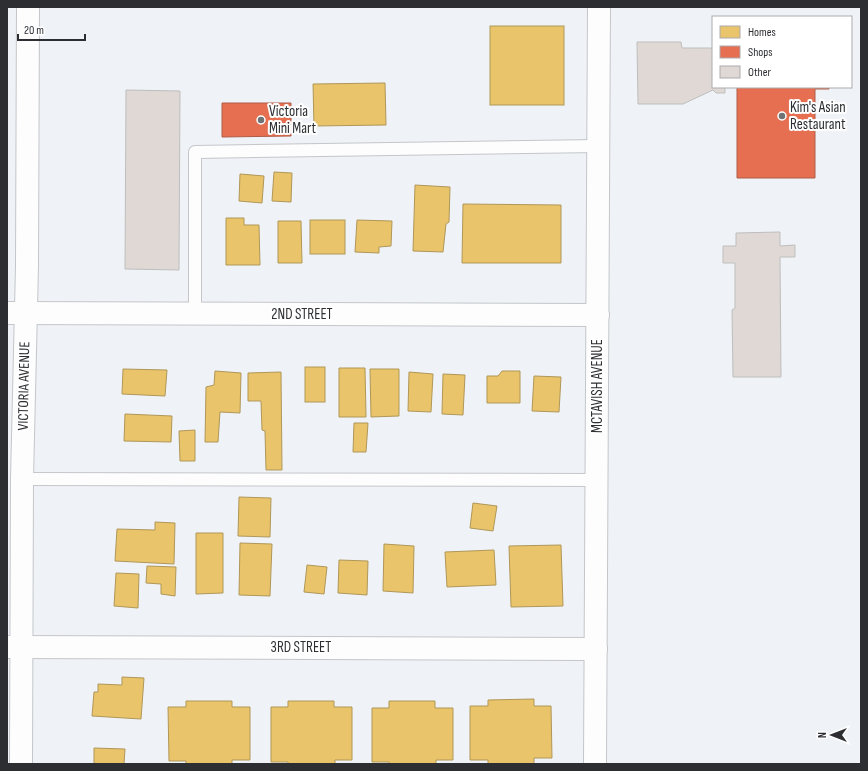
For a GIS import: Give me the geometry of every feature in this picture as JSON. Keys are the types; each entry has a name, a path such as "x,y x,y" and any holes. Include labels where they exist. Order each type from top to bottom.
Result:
{"street":[{"name":"VICTORIA AVENUE","path":"21,764 14,646 22,478 16,313 28,7"},
{"name":"MCTAVISH AVENUE","path":"595,764 599,7"},
{"name":"2ND STREET","path":"16,313 598,315"},
{"name":"3RD STREET","path":"14,646 596,649"}],"lane":[{"path":"195,313 195,152 598,146"},
{"path":"22,478 597,480"}],"building: Homes":[{"path":"490,26 564,26 564,105 490,105"},
{"path":"385,83 386,125 314,126 313,84"},
{"path":"274,172 292,173 291,202 272,201"},
{"path":"240,174 264,176 262,203 239,201"},
{"path":"415,185 450,187 449,222 446,224 443,252 413,251"},
{"path":"463,204 561,205 561,263 462,263"},
{"path":"226,218 244,218 244,225 259,225 260,265 226,265"},
{"path":"310,220 345,220 345,254 310,254"},
{"path":"357,220 392,221 391,246 379,247 379,253 355,252"},
{"path":"278,221 301,221 302,263 278,263"},
{"path":"305,367 325,367 325,402 305,402"},
{"path":"339,368 365,368 366,417 339,417"},
{"path":"123,369 167,370 165,396 122,394"},
{"path":"370,369 399,369 399,416 371,417"},
{"path":"215,371 241,373 240,413 220,412 218,442 205,442 206,387 214,385"},
{"path":"502,371 520,371 520,403 487,403 487,376 498,376"},
{"path":"281,372 282,470 266,470 265,431 262,430 261,401 248,401 248,373"},
{"path":"409,372 433,374 431,412 408,411"},
{"path":"443,374 465,375 463,415 442,414"},
{"path":"534,376 561,377 559,412 532,411"},
{"path":"125,414 172,416 171,442 124,441"},
{"path":"354,423 368,423 366,452 353,452"},
{"path":"195,430 195,461 180,461 179,431"},
{"path":"239,497 271,498 270,537 238,536"},
{"path":"473,503 497,506 493,531 470,528"},
{"path":"155,522 175,523 174,564 115,561 117,529 155,530"},
{"path":"196,533 223,533 223,593 196,594"},
{"path":"240,543 272,544 270,596 239,595"},
{"path":"384,544 414,546 413,593 383,591"},
{"path":"561,545 563,606 511,607 509,546"},
{"path":"494,550 496,585 447,587 445,552"},
{"path":"339,560 368,561 367,595 338,593"},
{"path":"307,565 327,567 324,594 304,592"},
{"path":"147,566 176,567 175,596 161,594 161,584 146,583"},
{"path":"116,573 139,574 138,608 114,606"},
{"path":"122,677 144,678 141,719 92,716 94,692 98,692 98,684 122,685"},
{"path":"534,699 534,706 551,706 552,758 534,758 534,764 488,764 488,760 470,760 470,706 488,706 488,700"},
{"path":"186,701 232,701 232,707 250,707 250,760 232,760 232,764 186,764 186,761 169,761 168,707 186,707"},
{"path":"288,701 334,701 334,707 352,707 352,760 335,760 335,764 288,764 288,762 271,762 271,707 288,707"},
{"path":"389,701 435,701 435,708 453,708 453,760 436,760 436,764 389,764 389,762 372,762 372,708 389,708"},
{"path":"94,748 125,749 124,764 94,764"}],"building: Shops":[{"path":"737,88 829,88 815,89 815,178 737,178"},
{"path":"222,103 291,103 291,136 222,137"}],"building: Other":[{"path":"637,42 681,42 682,48 712,48 712,88 725,88 725,93 716,93 713,90 683,104 638,104"},
{"path":"126,90 180,91 179,270 125,269"},
{"path":"780,232 780,246 795,245 795,257 780,257 781,377 733,377 732,310 735,308 735,263 723,263 723,246 736,246 736,233"}],"place":[{"name":"Kim's Asian Restaurant","path":"782,116"},
{"name":"Victoria Mini Mart","path":"261,120"}]}
